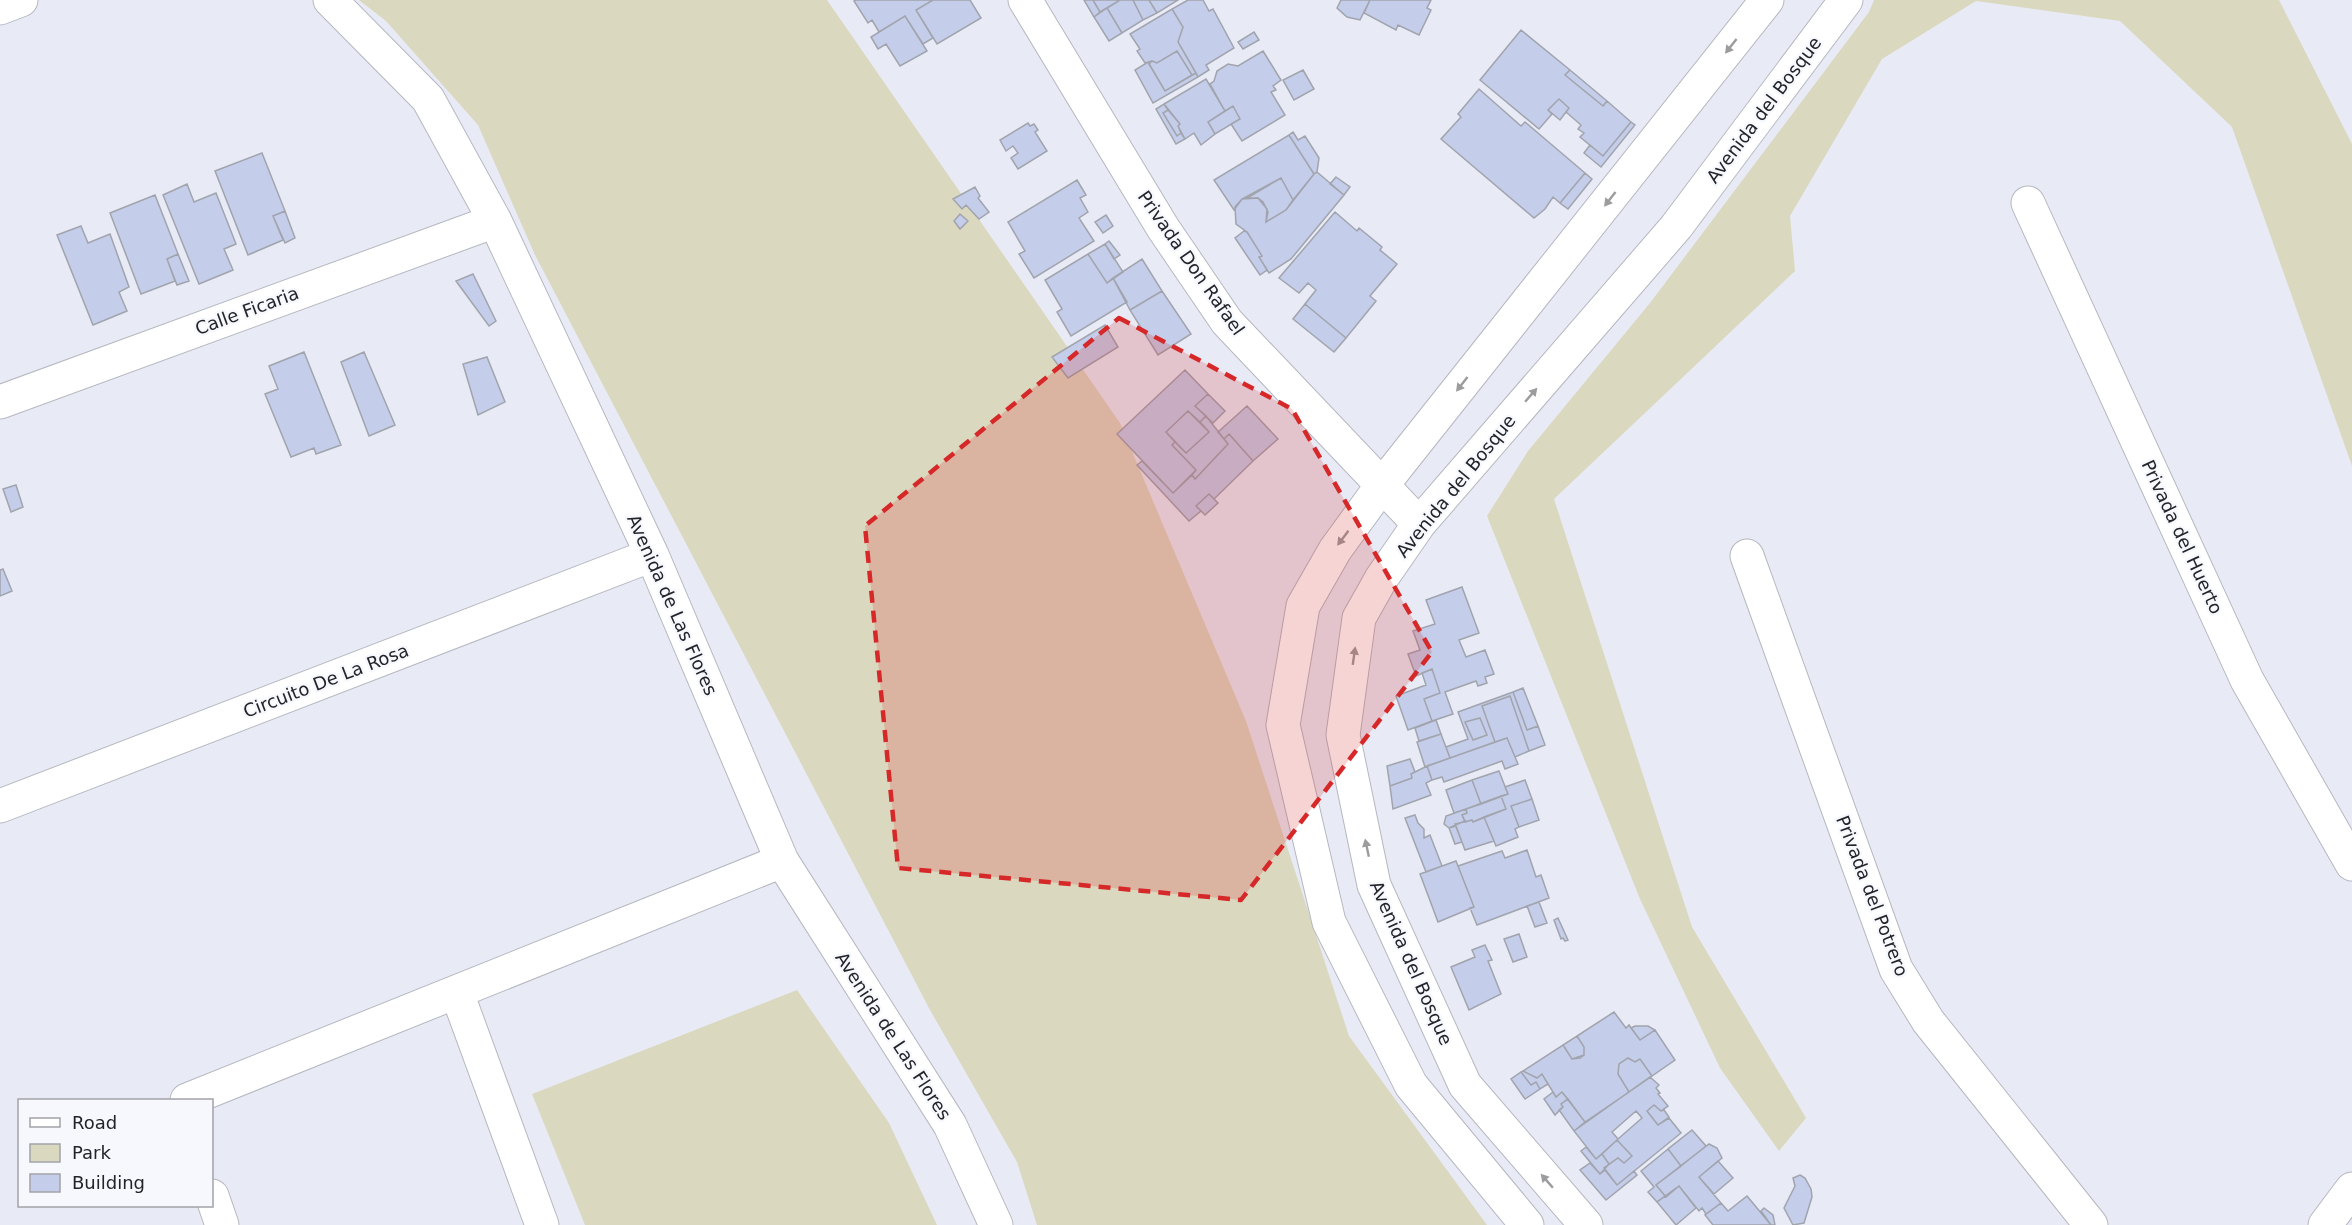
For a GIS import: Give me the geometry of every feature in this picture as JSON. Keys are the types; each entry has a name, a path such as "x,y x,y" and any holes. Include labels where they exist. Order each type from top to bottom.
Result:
{"street":[{"path":"0,8 21,0"},
{"name":"Avenida de Las Flores","path":"330,0 428,99 495,220 652,555 782,861 950,1125 996,1225"},
{"name":"Privada Don Rafael","path":"1025,0 1163,228 1227,322 1419,524"},
{"path":"1527,1225 1411,1085 1329,922 1284,725 1303,606 1335,550 1383,484 1767,0"},
{"name":"Avenida del Bosque","path":"1586,1225 1465,1085 1374,885 1343,735 1359,618 1381,579 1419,524 1676,227 1846,0"},
{"name":"Privada del Huerto","path":"2028,203 2247,680 2352,864"},
{"name":"Calle Ficaria","path":"0,402 495,220"},
{"name":"Circuito De La Rosa","path":"0,806 652,555"},
{"name":"Privada del Potrero","path":"1747,556 1896,969 1928,1021 2091,1225"},
{"path":"192,1099 782,861"},
{"path":"457,993 542,1225"},
{"path":"2325,1225 2352,1190"},
{"path":"213,1199 222,1225"}],"highlighted area":[{"path":"1119,318 1292,409 1432,652 1241,900 898,868 865,526"}],"green space":[{"path":"359,0 827,0 1120,423 1246,721 1349,1036 1487,1225 1037,1225 1017,1162 930,1010 535,255 478,125 386,21"},
{"path":"1874,0 2279,0 2352,144 2352,466 2232,127 2120,21 1976,1 1882,59 1790,216 1795,271 1554,499 1692,927 1806,1118 1779,1151 1720,1068 1640,899 1487,516 1528,451 1650,303 1869,12"},
{"path":"797,990 889,1123 937,1225 585,1225 532,1094"}],"building":[{"path":"933,0 916,10 933,38 923,44 905,16 879,32 872,20 868,23 854,1"},
{"path":"933,0 970,0 981,18 937,44 916,10"},
{"path":"1084,0 1093,0 1100,12 1094,17"},
{"path":"1093,0 1120,0 1100,12"},
{"path":"1120,0 1133,0 1143,20 1122,33 1107,8"},
{"path":"1133,0 1149,0 1157,13 1143,20"},
{"path":"1149,0 1178,0 1157,13"},
{"path":"1188,0 1203,0 1209,11 1213,9 1234,48 1206,65 1209,70 1198,77 1178,42 1183,27 1172,9"},
{"path":"1341,0 1370,0 1360,20 1347,17 1337,8"},
{"path":"1370,0 1431,0 1427,8 1431,10 1419,35 1398,25 1396,30 1364,13"},
{"path":"1107,8 1122,33 1109,41 1094,17"},
{"path":"1172,9 1183,27 1178,42 1196,73 1192,75 1177,51 1157,63 1152,61 1145,63 1137,51 1140,49 1130,34"},
{"path":"905,16 927,51 900,66 886,44 878,49 871,37"},
{"path":"1521,30 1570,70 1565,75 1603,106 1607,101 1631,122 1603,156 1580,137 1584,133 1578,129 1581,125 1566,112 1569,108 1559,99 1548,110 1552,114 1539,129 1480,80"},
{"path":"1254,32 1259,40 1243,49 1238,42"},
{"path":"1177,51 1192,75 1165,91 1149,64 1152,61 1157,63"},
{"path":"1263,51 1281,80 1273,86 1276,90 1271,92 1285,115 1242,141 1231,124 1240,119 1233,106 1225,111 1210,84 1214,81 1217,71 1228,64 1238,66"},
{"path":"1148,62 1165,91 1196,73 1198,77 1153,103 1135,70"},
{"path":"1303,70 1314,89 1294,100 1283,80"},
{"path":"1570,70 1607,101 1603,106 1565,75"},
{"path":"1206,79 1225,111 1208,122 1215,134 1201,145 1194,133 1185,139 1178,126 1180,124 1164,104"},
{"path":"1479,89 1521,126 1525,122 1585,173 1560,203 1553,197 1545,209 1534,218 1441,139 1461,117 1458,114"},
{"path":"1559,99 1569,108 1560,120 1548,110"},
{"path":"1164,104 1168,110 1163,113 1177,136 1181,133 1185,139 1176,144 1156,109"},
{"path":"1233,106 1240,119 1215,134 1208,122"},
{"path":"1168,110 1180,124 1178,126 1181,133 1177,136 1163,113"},
{"path":"1631,122 1635,125 1601,167 1584,153 1590,145 1603,156"},
{"path":"1028,123 1030,126 1034,124 1038,130 1035,132 1047,151 1018,169 1011,158 1018,153 1013,146 1006,151 1000,140"},
{"path":"1293,132 1298,140 1305,136 1319,158 1317,172 1314,174 1289,135"},
{"path":"1289,135 1314,174 1293,200 1281,178 1242,199 1234,210 1214,180"},
{"path":"262,153 285,211 273,216 283,240 248,255 215,171"},
{"path":"1317,172 1344,195 1291,259 1269,273 1259,257 1262,256 1247,232 1236,224 1235,207 1242,199 1258,198 1267,209 1266,222 1286,210"},
{"path":"1585,173 1592,179 1568,209 1560,203"},
{"path":"1336,177 1350,187 1344,195 1330,184"},
{"path":"1281,178 1293,200 1286,210 1266,222 1268,212 1263,202 1258,198 1247,198"},
{"path":"1077,180 1086,195 1080,198 1088,212 1079,218 1094,241 1034,278 1019,254 1025,251 1008,222"},
{"path":"187,184 194,202 216,193 236,244 224,249 233,270 199,284 163,195"},
{"path":"975,187 980,196 978,198 989,212 979,219 966,205 962,209 953,199"},
{"path":"155,195 178,254 167,259 175,281 141,294 110,213"},
{"path":"285,211 295,238 285,243 273,216"},
{"path":"1335,212 1357,231 1359,228 1382,247 1380,250 1397,264 1370,296 1376,301 1346,338 1305,304 1316,290 1308,283 1299,293 1279,278"},
{"path":"960,214 968,221 960,229 954,221"},
{"path":"1106,215 1113,226 1103,233 1095,222"},
{"path":"81,226 88,243 110,234 129,287 119,292 127,311 93,325 57,235"},
{"path":"1244,231 1247,232 1262,256 1259,257 1267,270 1260,275 1235,238"},
{"path":"1109,241 1120,255 1114,259 1105,244"},
{"path":"1105,244 1123,272 1107,283 1088,254"},
{"path":"178,254 189,281 177,285 167,259"},
{"path":"1088,254 1107,283 1113,278 1127,302 1071,336 1057,312 1062,309 1045,280"},
{"path":"1142,259 1162,291 1130,310 1113,278"},
{"path":"473,274 496,321 489,326 456,281"},
{"path":"1162,291 1191,334 1158,355 1130,310"},
{"path":"1305,304 1346,338 1334,352 1293,319"},
{"path":"1105,325 1118,347 1068,378 1052,357"},
{"path":"304,352 341,445 316,454 314,448 291,457 265,394 278,389 269,366"},
{"path":"364,352 395,425 369,436 341,362"},
{"path":"487,357 505,402 478,415 463,364"},
{"path":"1185,370 1208,394 1195,406 1206,416 1200,422 1188,411 1166,432 1175,442 1172,445 1196,470 1173,493 1117,434"},
{"path":"1208,394 1225,411 1213,423 1195,406"},
{"path":"1247,406 1278,439 1253,461 1229,434 1224,439 1218,432"},
{"path":"1188,411 1209,432 1186,453 1166,432"},
{"path":"1206,416 1228,444 1195,479 1192,475 1196,470 1172,445 1175,442 1186,453 1209,432 1200,422"},
{"path":"1229,434 1253,461 1214,499 1209,494 1196,506 1201,511 1189,521 1137,465 1142,461 1173,493 1192,475 1195,479 1228,444 1224,439"},
{"path":"16,485 23,507 11,512 3,489"},
{"path":"1209,494 1218,503 1205,515 1196,506"},
{"path":"3,569 12,591 0,596 0,570"},
{"path":"1462,587 1479,633 1459,640 1466,657 1485,650 1494,674 1485,677 1487,683 1478,686 1476,681 1445,692 1453,714 1432,721 1424,699 1440,693 1432,669 1416,676 1408,654 1420,650 1413,631 1435,624 1426,600"},
{"path":"1432,669 1440,693 1424,699 1432,721 1408,730 1396,696 1426,685 1422,673"},
{"path":"1523,688 1538,726 1527,730 1513,692"},
{"path":"1513,692 1527,730 1538,726 1545,745 1529,751 1510,696 1482,706 1495,742 1450,758 1446,747 1468,739 1458,712","holes":["1480,718 1487,735 1473,740 1465,722"]},
{"path":"1510,696 1529,751 1515,757 1507,738 1495,742 1482,706"},
{"path":"1480,718 1487,735 1473,740 1465,722"},
{"path":"1436,720 1441,734 1419,741 1415,728"},
{"path":"1441,734 1450,758 1425,767 1417,742"},
{"path":"1507,738 1518,764 1505,769 1502,761 1444,782 1442,777 1432,780 1427,766"},
{"path":"1410,759 1415,772 1411,774 1412,778 1390,786 1387,766"},
{"path":"1427,766 1432,780 1426,783 1431,795 1393,809 1390,786 1412,778 1411,774"},
{"path":"1499,771 1508,794 1481,804 1472,780"},
{"path":"1472,780 1481,804 1454,813 1446,790"},
{"path":"1525,780 1532,799 1511,806 1519,827 1515,829 1518,837 1496,846 1484,817 1506,809 1501,796 1508,794 1505,787"},
{"path":"1501,796 1506,809 1473,822 1472,820 1465,822 1462,815 1467,813 1466,809"},
{"path":"1532,799 1539,820 1519,827 1511,806"},
{"path":"1466,809 1467,813 1462,815 1465,821 1449,828 1444,824 1446,816"},
{"path":"1415,815 1418,823 1424,829 1424,838 1430,835 1442,866 1426,872 1405,818"},
{"path":"1484,817 1494,841 1465,850 1455,824 1472,820 1473,822"},
{"path":"1456,826 1462,842 1455,844 1449,828"},
{"path":"1527,850 1536,877 1541,875 1549,898 1477,925 1470,908 1474,907 1458,866 1502,851 1505,858"},
{"path":"1456,861 1474,907 1438,922 1420,874"},
{"path":"1539,902 1547,923 1535,927 1527,906"},
{"path":"1558,918 1568,940 1561,939 1554,920"},
{"path":"1519,934 1527,957 1513,962 1504,939"},
{"path":"1485,945 1492,960 1488,961 1501,994 1469,1010 1451,967 1475,957 1472,950"},
{"path":"1614,1012 1626,1028 1629,1025 1640,1040 1655,1030 1675,1060 1652,1076 1640,1059 1635,1062 1628,1058 1619,1064 1618,1074 1629,1092 1585,1122 1562,1092 1556,1097 1542,1074 1537,1078 1523,1071 1563,1045 1572,1059 1580,1058 1584,1055 1584,1047 1577,1036"},
{"path":"1648,1026 1655,1030 1640,1040 1631,1028"},
{"path":"1577,1036 1584,1047 1584,1055 1572,1059 1563,1045"},
{"path":"1628,1058 1635,1062 1640,1059 1652,1076 1629,1092 1618,1074 1619,1064"},
{"path":"1521,1072 1537,1078 1542,1074 1548,1084 1540,1089 1536,1082 1531,1085"},
{"path":"1521,1072 1531,1085 1536,1082 1540,1089 1525,1099 1511,1079"},
{"path":"1650,1077 1659,1085 1656,1088 1660,1093 1658,1094 1668,1106 1661,1111 1654,1105 1647,1111 1658,1125 1669,1118 1681,1133 1617,1185 1604,1168 1618,1158 1624,1163 1632,1156 1617,1140 1596,1159 1574,1131","holes":["1636,1111 1642,1118 1618,1139 1612,1132"]},
{"path":"1553,1092 1556,1097 1562,1092 1568,1099 1561,1104 1563,1107 1555,1115 1544,1099"},
{"path":"1568,1099 1585,1122 1574,1131 1559,1110 1563,1107 1561,1104"},
{"path":"1654,1105 1661,1111 1664,1110 1669,1117 1658,1125 1647,1111"},
{"path":"1692,1130 1706,1146 1681,1166 1668,1149"},
{"path":"1617,1140 1632,1156 1624,1163 1618,1158 1609,1164 1602,1154"},
{"path":"1709,1144 1717,1148 1722,1158 1699,1177 1721,1203 1706,1214 1702,1208 1699,1211 1679,1186 1666,1197 1656,1185"},
{"path":"1586,1147 1596,1159 1602,1154 1609,1164 1600,1174 1581,1151"},
{"path":"1668,1149 1681,1166 1656,1185 1665,1196 1657,1202 1648,1192 1654,1187 1641,1171"},
{"path":"1718,1161 1733,1178 1714,1194 1699,1177"},
{"path":"1590,1163 1600,1174 1605,1170 1617,1185 1634,1171 1637,1175 1606,1200 1580,1170"},
{"path":"1800,1175 1805,1178 1811,1189 1812,1197 1804,1223 1793,1225 1784,1208 1795,1186 1793,1178"},
{"path":"1679,1186 1696,1208 1676,1225 1657,1202"},
{"path":"1747,1196 1771,1225 1713,1225 1705,1215 1721,1203 1728,1211"},
{"path":"1764,1208 1773,1215 1775,1225 1771,1225 1761,1211"}]}
